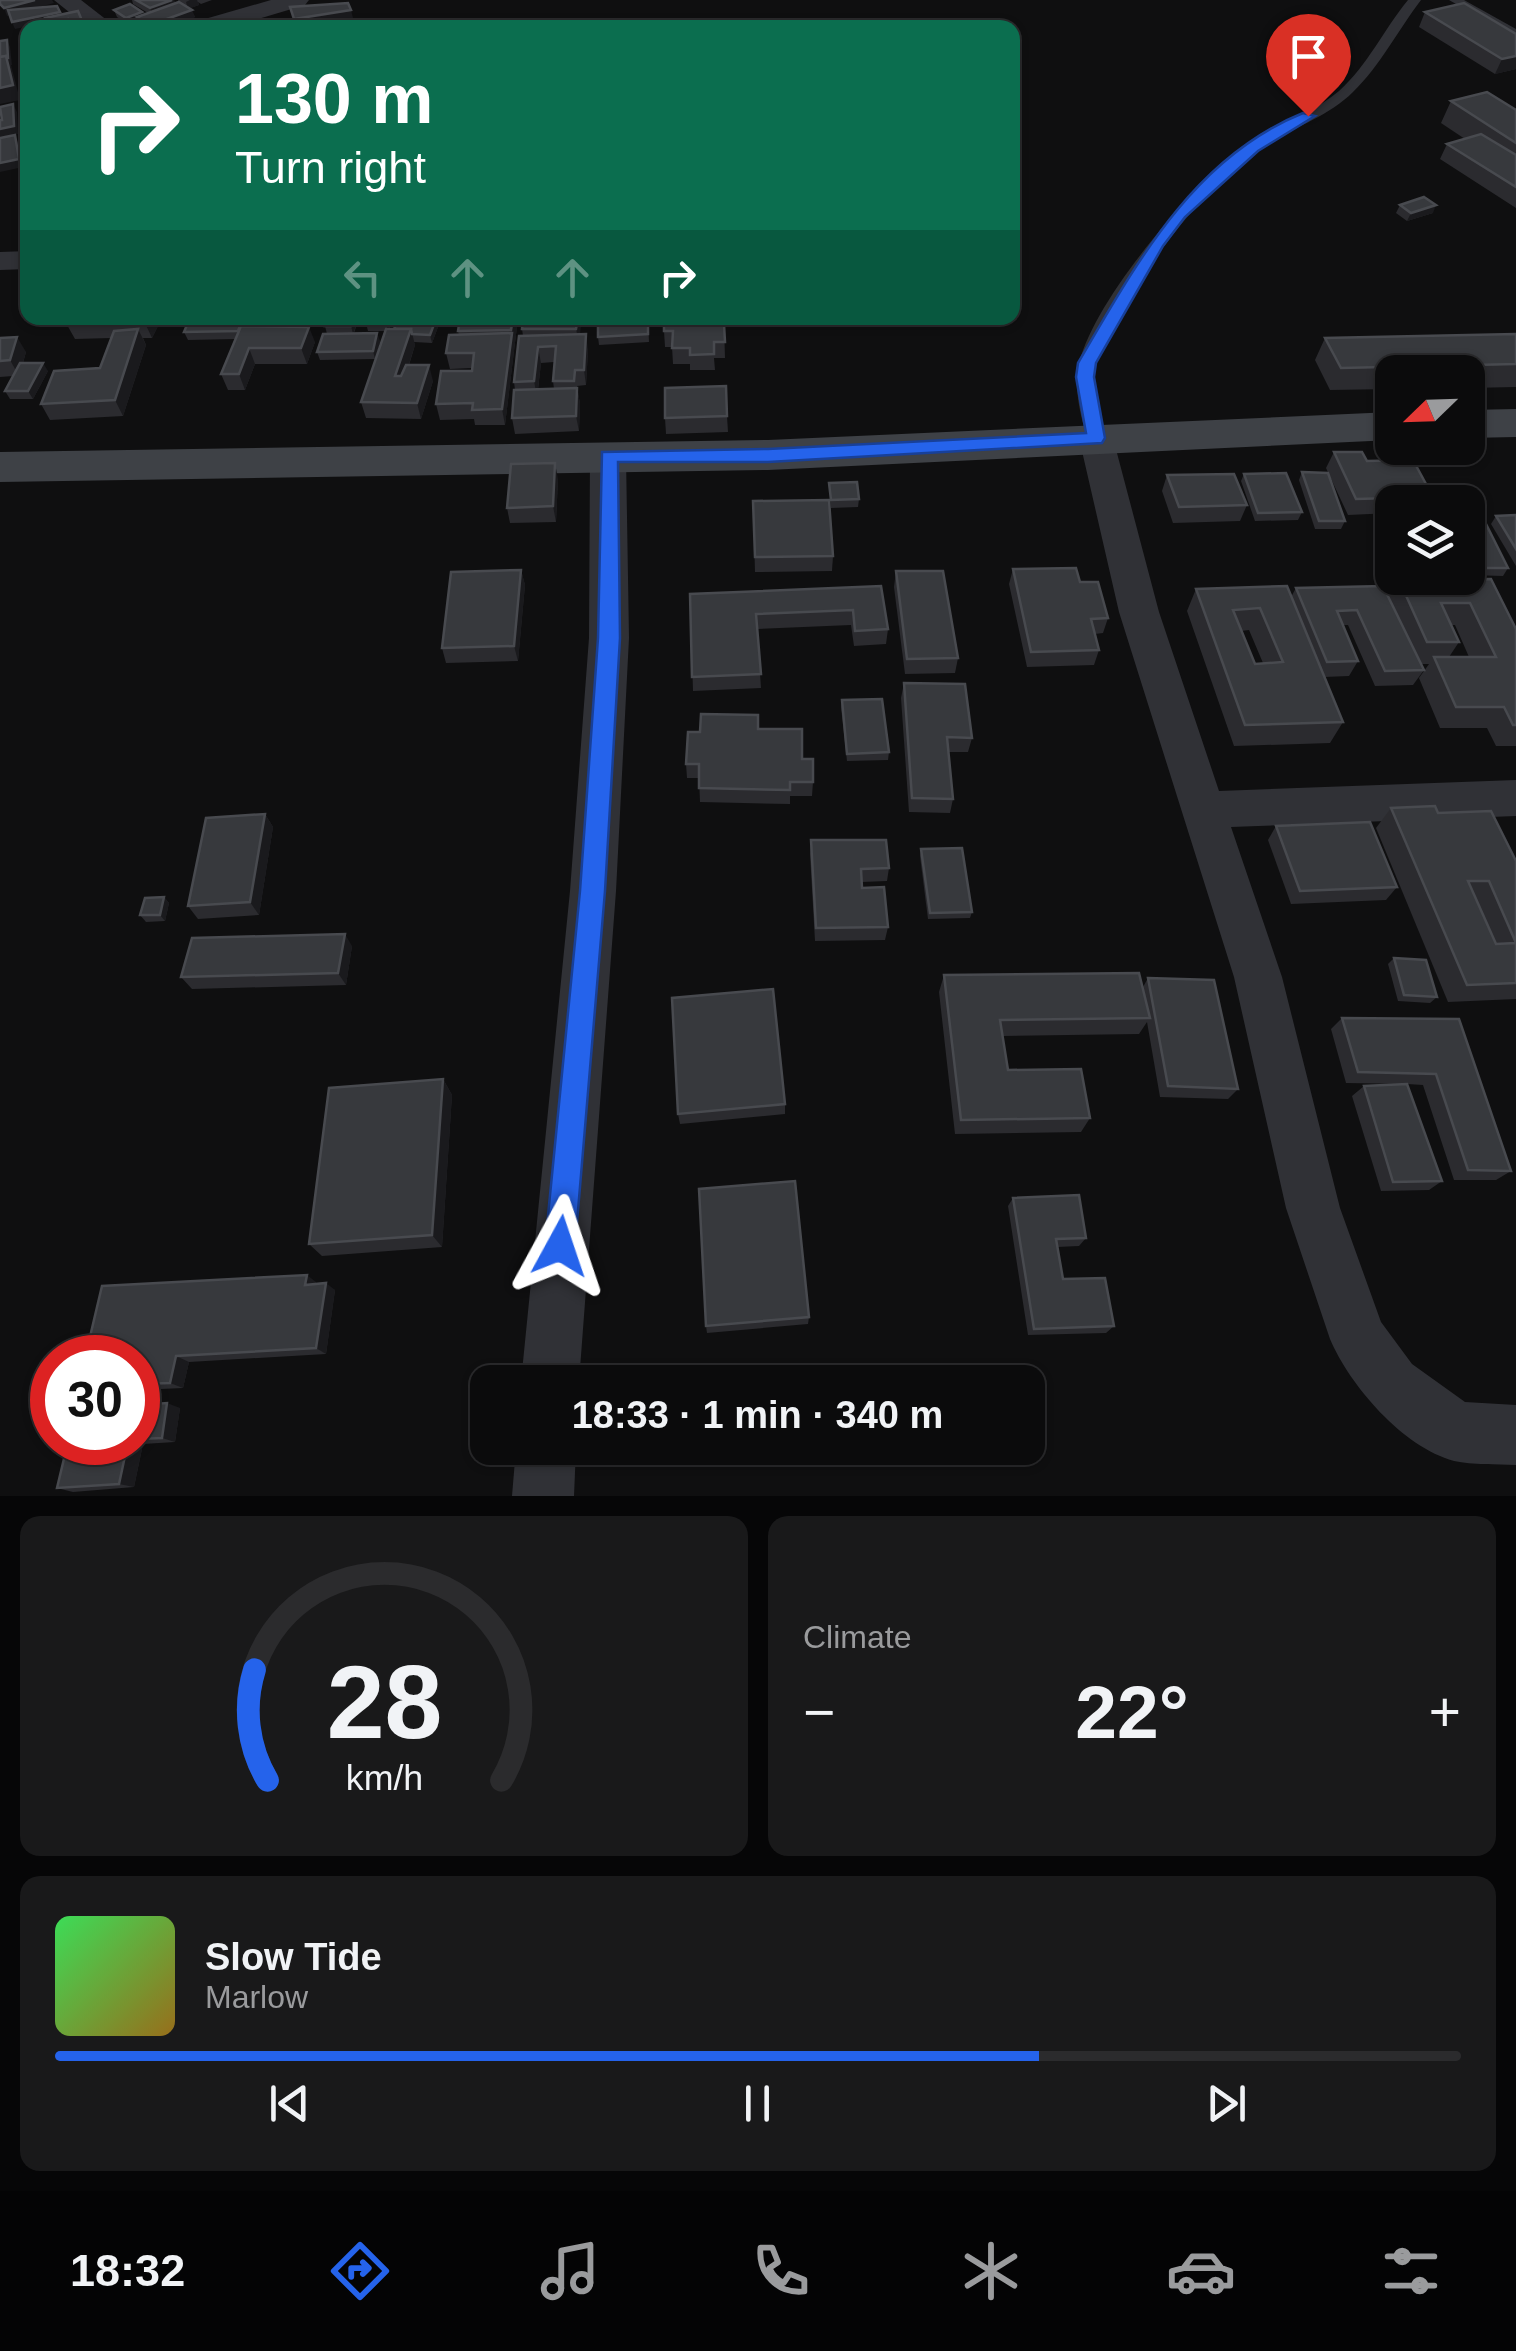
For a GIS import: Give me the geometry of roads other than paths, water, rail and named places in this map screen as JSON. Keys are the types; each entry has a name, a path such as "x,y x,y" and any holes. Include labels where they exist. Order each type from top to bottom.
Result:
{"main road":[{"path":"1485,424 1516,423"},
{"path":"0,467 768,456 1375,427"}],"street":[{"path":"66,0 94,20"},
{"path":"228,20 297,0"},
{"path":"1096,438 1138,612 1235,899 1258,977 1313,1208 1360,1339 1390,1385 1456,1431 1516,1434"},
{"path":"551,1365 593,891 609,638 608,456"},
{"path":"1202,810 1516,798"},
{"path":"543,1496 545,1465"}],"lane":[{"path":"1096,438 1085,377 1087,363 1156,244 1180,214 1252,148 1282,127 1340,97 1415,0"},
{"path":"1455,0 1516,34"}]}
